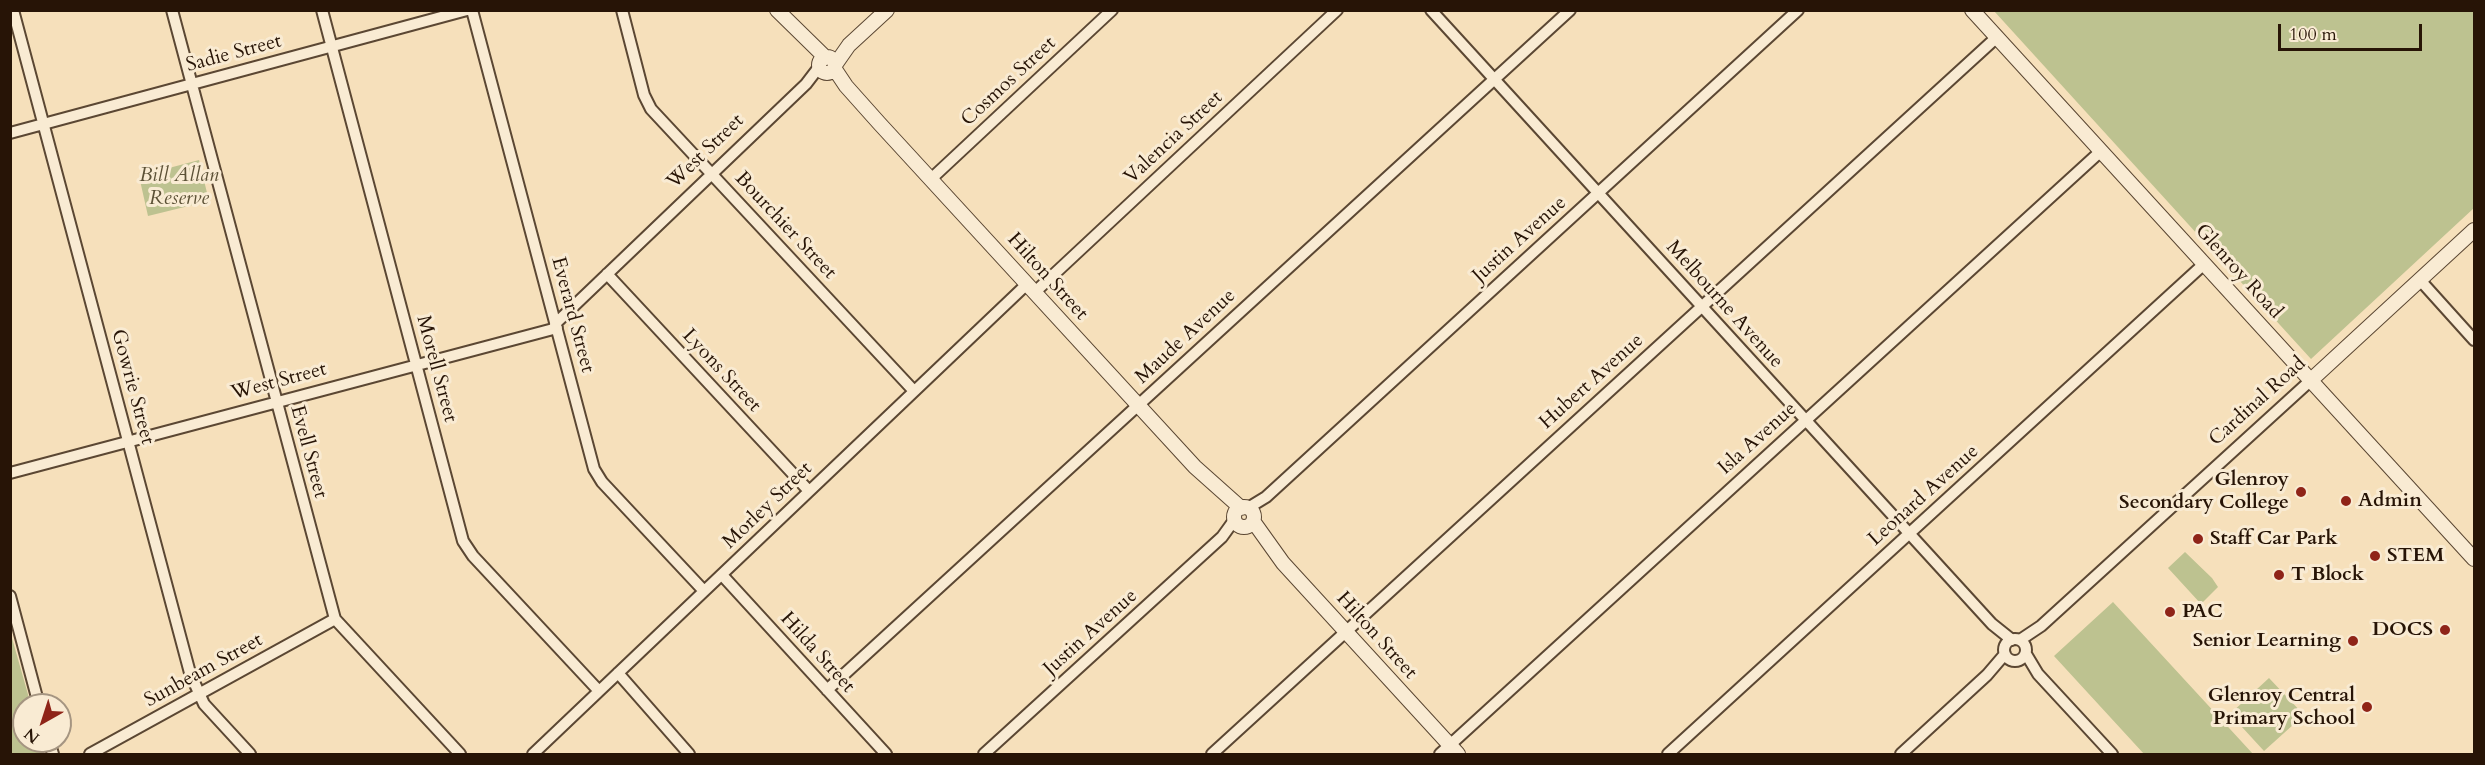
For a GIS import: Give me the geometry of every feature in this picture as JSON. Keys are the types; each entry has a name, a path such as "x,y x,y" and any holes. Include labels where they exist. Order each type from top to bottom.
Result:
{"street":[{"name":"Gowrie Street","path":"13,10 190,673 199,694 212,714 250,754"},
{"name":"Evell Street","path":"172,10 335,620 460,754"},
{"name":"Morell Street","path":"322,10 466,548 599,691"},
{"name":"Sadie Street","path":"10,133 467,10"},
{"name":"Everard Street","path":"472,10 597,475 704,591"},
{"name":"Bourchier Street","path":"622,10 647,103 914,391"},
{"name":"Hilton Street","path":"777,10 1138,405 1244,517 1449,752"},
{"name":"West Street","path":"10,473 556,326 607,274 806,84 887,10"},
{"name":"Cosmos Street","path":"931,179 1112,10"},
{"name":"Valencia Street","path":"1031,288 1337,10"},
{"name":"Melbourne Avenue","path":"1431,10 2112,754"},
{"name":"Maude Avenue","path":"827,690 1570,10"},
{"name":"Justin Avenue","path":"984,754 1798,10"},
{"name":"Glenroy Road","path":"1972,10 2475,560"},
{"name":"Hubert Avenue","path":"1212,754 1997,37"},
{"name":"Isla Avenue","path":"1449,752 1806,420 2101,151"},
{"name":"Cardinal Road","path":"1901,754 2475,230"},
{"name":"Leonard Avenue","path":"1668,754 2204,264"},
{"name":"Lyons Street","path":"607,274 809,491"},
{"path":"2420,280 2475,340"},
{"name":"Morley Street","path":"533,754 914,391 1031,288"},
{"name":"Hilda Street","path":"722,575 886,754"},
{"path":"10,596 36,693"},
{"name":"Sunbeam Street","path":"90,754 335,620"},
{"path":"618,673 689,754"}],"green space":[{"path":"1994,11 2474,11 2474,208 2311,359"},
{"name":"Bill Allan Reserve","path":"199,160 209,201 148,216 139,176"},
{"path":"2185,552 2212,578 2218,587 2201,604 2168,568"},
{"path":"2113,602 2253,754 2144,754 2054,656"},
{"path":"10,631 28,693 12,693 12,753 44,754 11,754"},
{"path":"2269,678 2304,715 2264,751 2230,714"}],"place":[{"name":"Glenroy Secondary College","path":"2301,492"},
{"name":"Admin","path":"2346,501"},
{"name":"Staff Car Park","path":"2198,539"},
{"name":"STEM","path":"2375,556"},
{"name":"T Block","path":"2279,575"},
{"name":"PAC","path":"2170,612"},
{"name":"DOCS","path":"2445,630"},
{"name":"Senior Learning","path":"2353,641"},
{"name":"Glenroy Central Primary School","path":"2367,707"}]}
